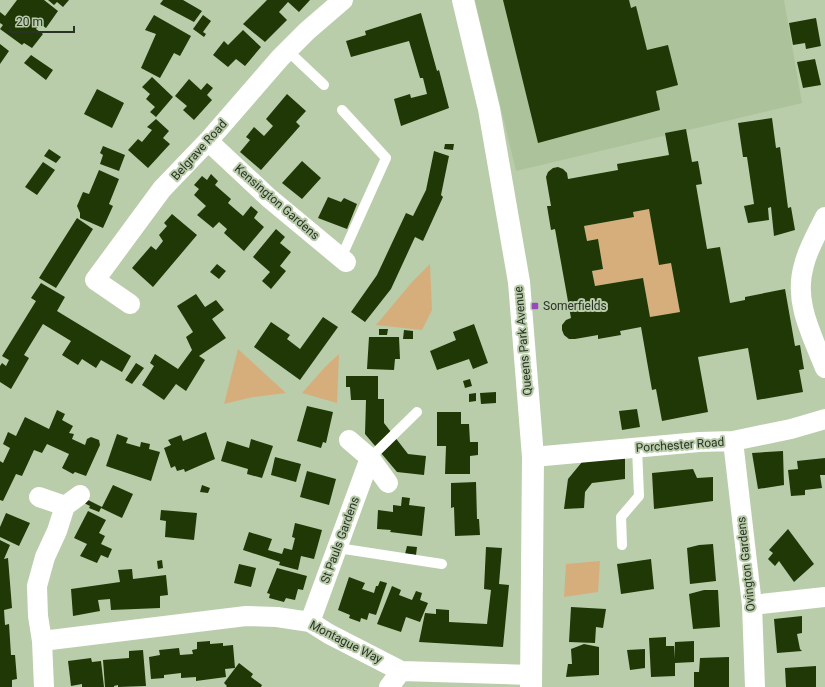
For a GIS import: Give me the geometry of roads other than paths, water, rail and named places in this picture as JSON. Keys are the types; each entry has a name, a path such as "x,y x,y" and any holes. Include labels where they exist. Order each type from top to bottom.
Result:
{"street":[{"name":"Belgrave Road","path":"130,304 96,280 162,189 208,141 288,51 343,0"},
{"name":"Queens Park Avenue","path":"463,0 489,109 519,282 533,457 531,681"},
{"name":"Kensington Gardens","path":"208,141 269,198 344,260"},
{"path":"825,217 804,265 800,290 803,314 825,368"},
{"name":"Porchester Road","path":"533,457 699,442 732,441 791,429 825,419"},
{"path":"349,440 370,458 388,483"},
{"name":"Ovington Gardens","path":"732,441 752,605 755,687"},
{"name":"St Pauls Gardens","path":"310,622 370,458"},
{"path":"39,497 73,501 45,557 37,586 44,687"},
{"path":"752,605 825,597"},
{"name":"Montague Way","path":"42,641 246,616 277,617 310,622 329,634 401,671 531,681"},
{"path":"389,687 401,671"}],"lane":[{"path":"288,51 324,85"},
{"path":"342,110 386,158 344,260"},
{"path":"370,458 417,412"},
{"path":"622,546 621,517 639,496 637,448"},
{"path":"338,548 442,564"}],"place":[{"name":"Somerfields","path":"535,306"}]}
